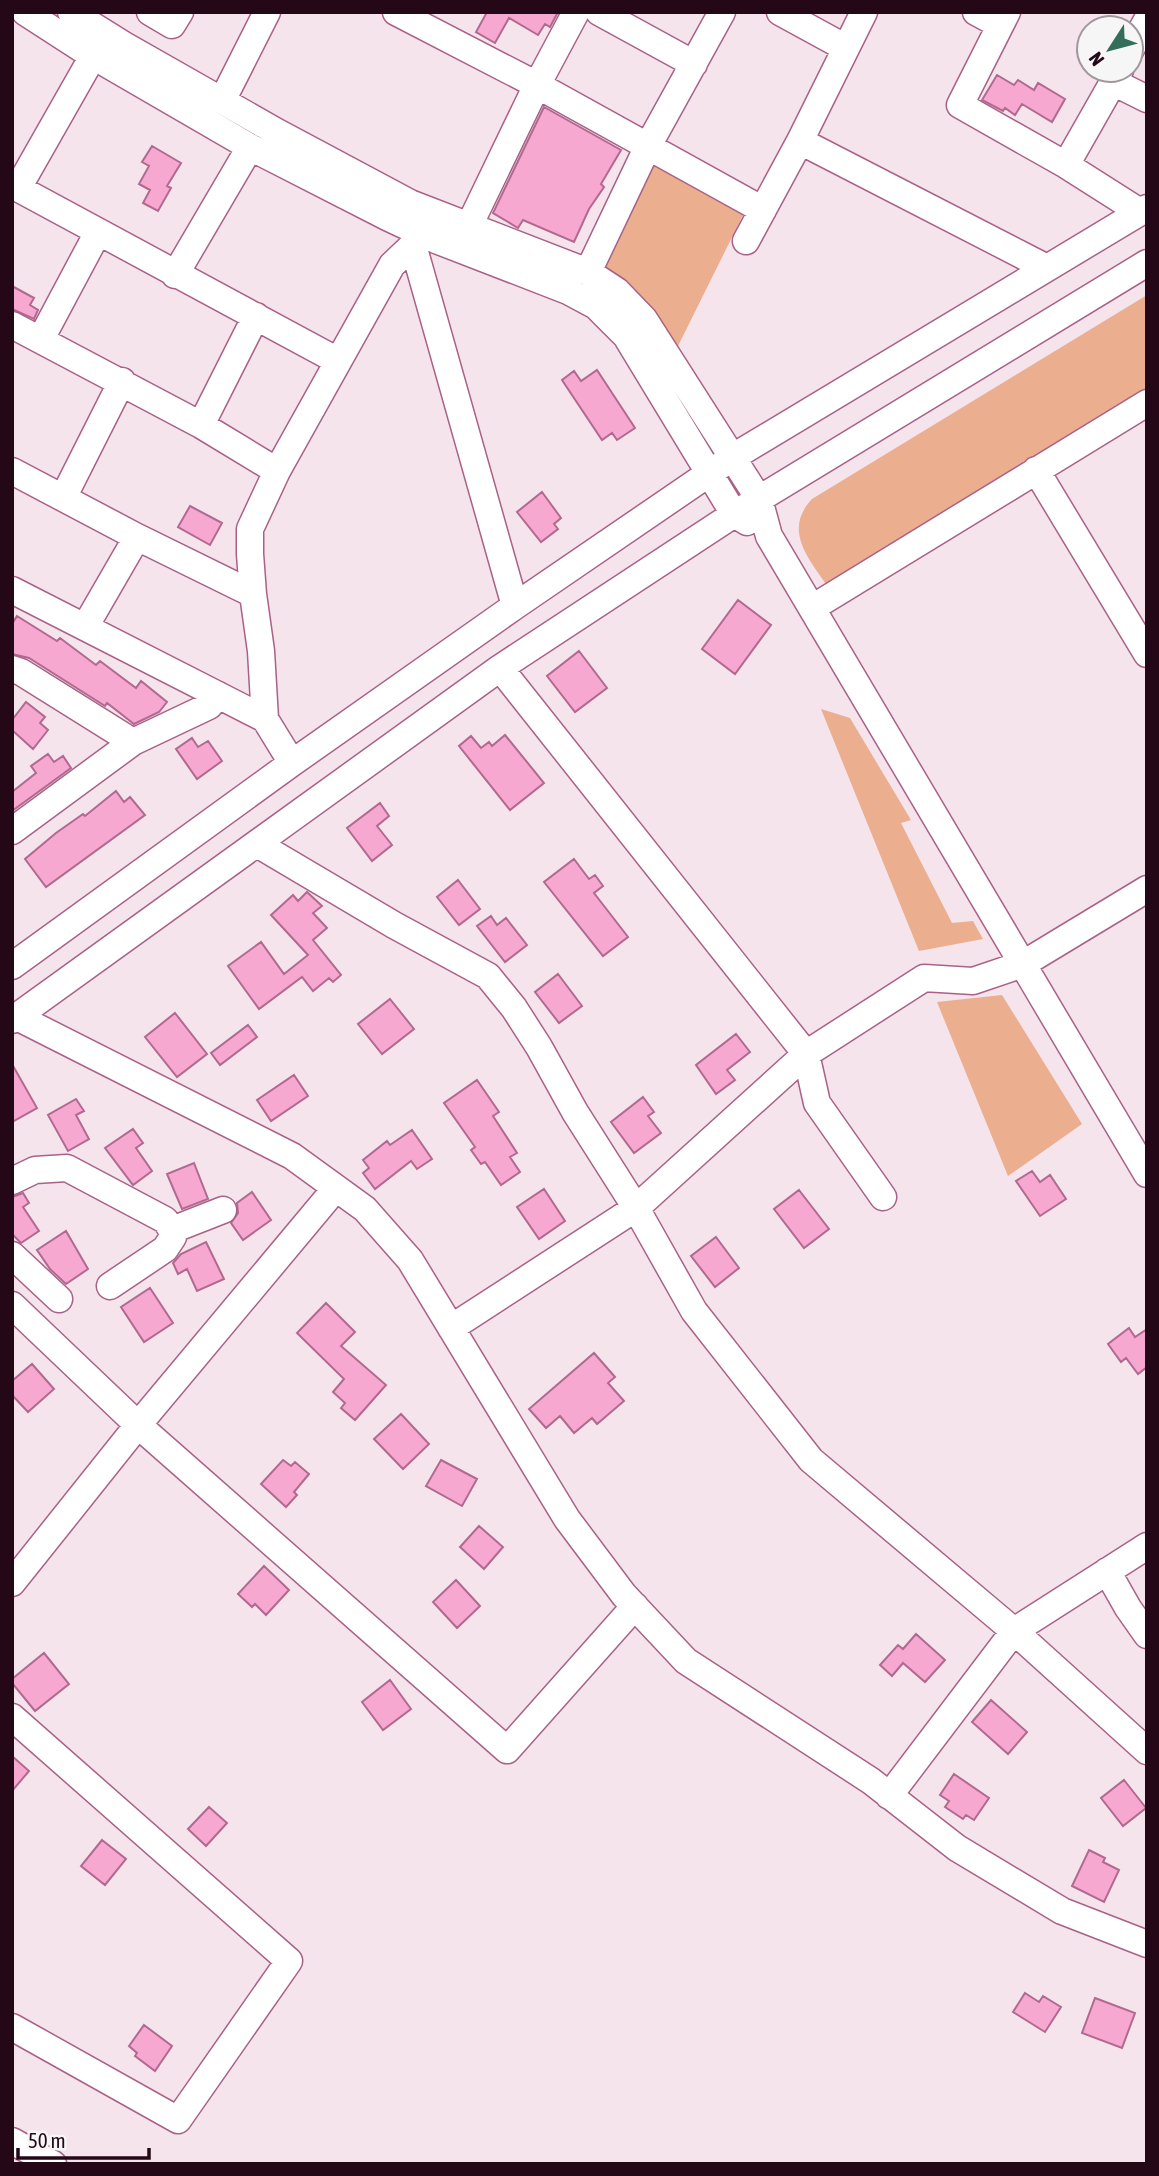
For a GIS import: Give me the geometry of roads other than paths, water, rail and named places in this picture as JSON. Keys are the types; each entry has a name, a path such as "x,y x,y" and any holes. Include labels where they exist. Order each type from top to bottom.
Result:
{"street":[{"path":"25,12 93,56 415,238 583,298 607,315 626,336 734,514 769,536"},
{"path":"71,12 222,101 410,203 587,272 617,291 644,319 759,499 769,536 1147,1174"},
{"path":"150,12 172,25 180,12"},
{"path":"222,101 267,12"},
{"path":"396,12 431,20 537,85 763,209"},
{"path":"469,226 537,85 576,12"},
{"path":"599,12 694,64"},
{"path":"587,272 648,146 722,12"},
{"path":"780,12 846,48"},
{"path":"746,242 800,142 864,12"},
{"path":"976,12 1003,19 960,106 1144,210"},
{"path":"93,56 15,186 338,361"},
{"path":"1066,165 1112,84"},
{"path":"1127,84 1147,99"},
{"path":"800,142 1045,267"},
{"path":"176,275 250,146"},
{"path":"12,966 292,763 733,457 1045,267 1144,210"},
{"path":"41,339 98,232"},
{"path":"292,763 265,719 261,651 253,594 250,529 277,471 392,265 415,238"},
{"path":"415,238 515,606"},
{"path":"1147,263 734,514 500,668 14,1018 292,1156 365,1209 410,1260 567,1519 635,1606 686,1661 871,1781 957,1847 1062,1911 1147,1944"},
{"path":"201,425 256,316"},
{"path":"12,325 122,381 277,471"},
{"path":"63,498 122,381"},
{"path":"812,608 1147,402"},
{"path":"1036,470 1147,654"},
{"path":"12,471 253,594"},
{"path":"85,627 137,537"},
{"path":"12,590 265,719"},
{"path":"500,668 806,1054 817,1104 883,1197"},
{"path":"12,669 133,742"},
{"path":"12,831 133,742 209,706 218,695"},
{"path":"257,844 394,925 488,976 514,1007 539,1047 575,1112 636,1208 694,1311 811,1460 1014,1631 1147,1751"},
{"path":"451,1328 636,1208 806,1054 924,978 973,981 1023,964 1147,889"},
{"path":"12,1181 35,1170 67,1168 165,1220 173,1237 165,1249 110,1286"},
{"path":"12,1583 138,1425 336,1188"},
{"path":"172,1230 223,1210"},
{"path":"12,1255 59,1299"},
{"path":"12,1305 138,1425 507,1750 635,1606"},
{"path":"890,1796 1014,1631 1147,1546"},
{"path":"1107,1572 1147,1635"},
{"path":"12,1717 289,1961 178,2120 12,2027"},
{"path":"12,2141 53,2164"}]}
